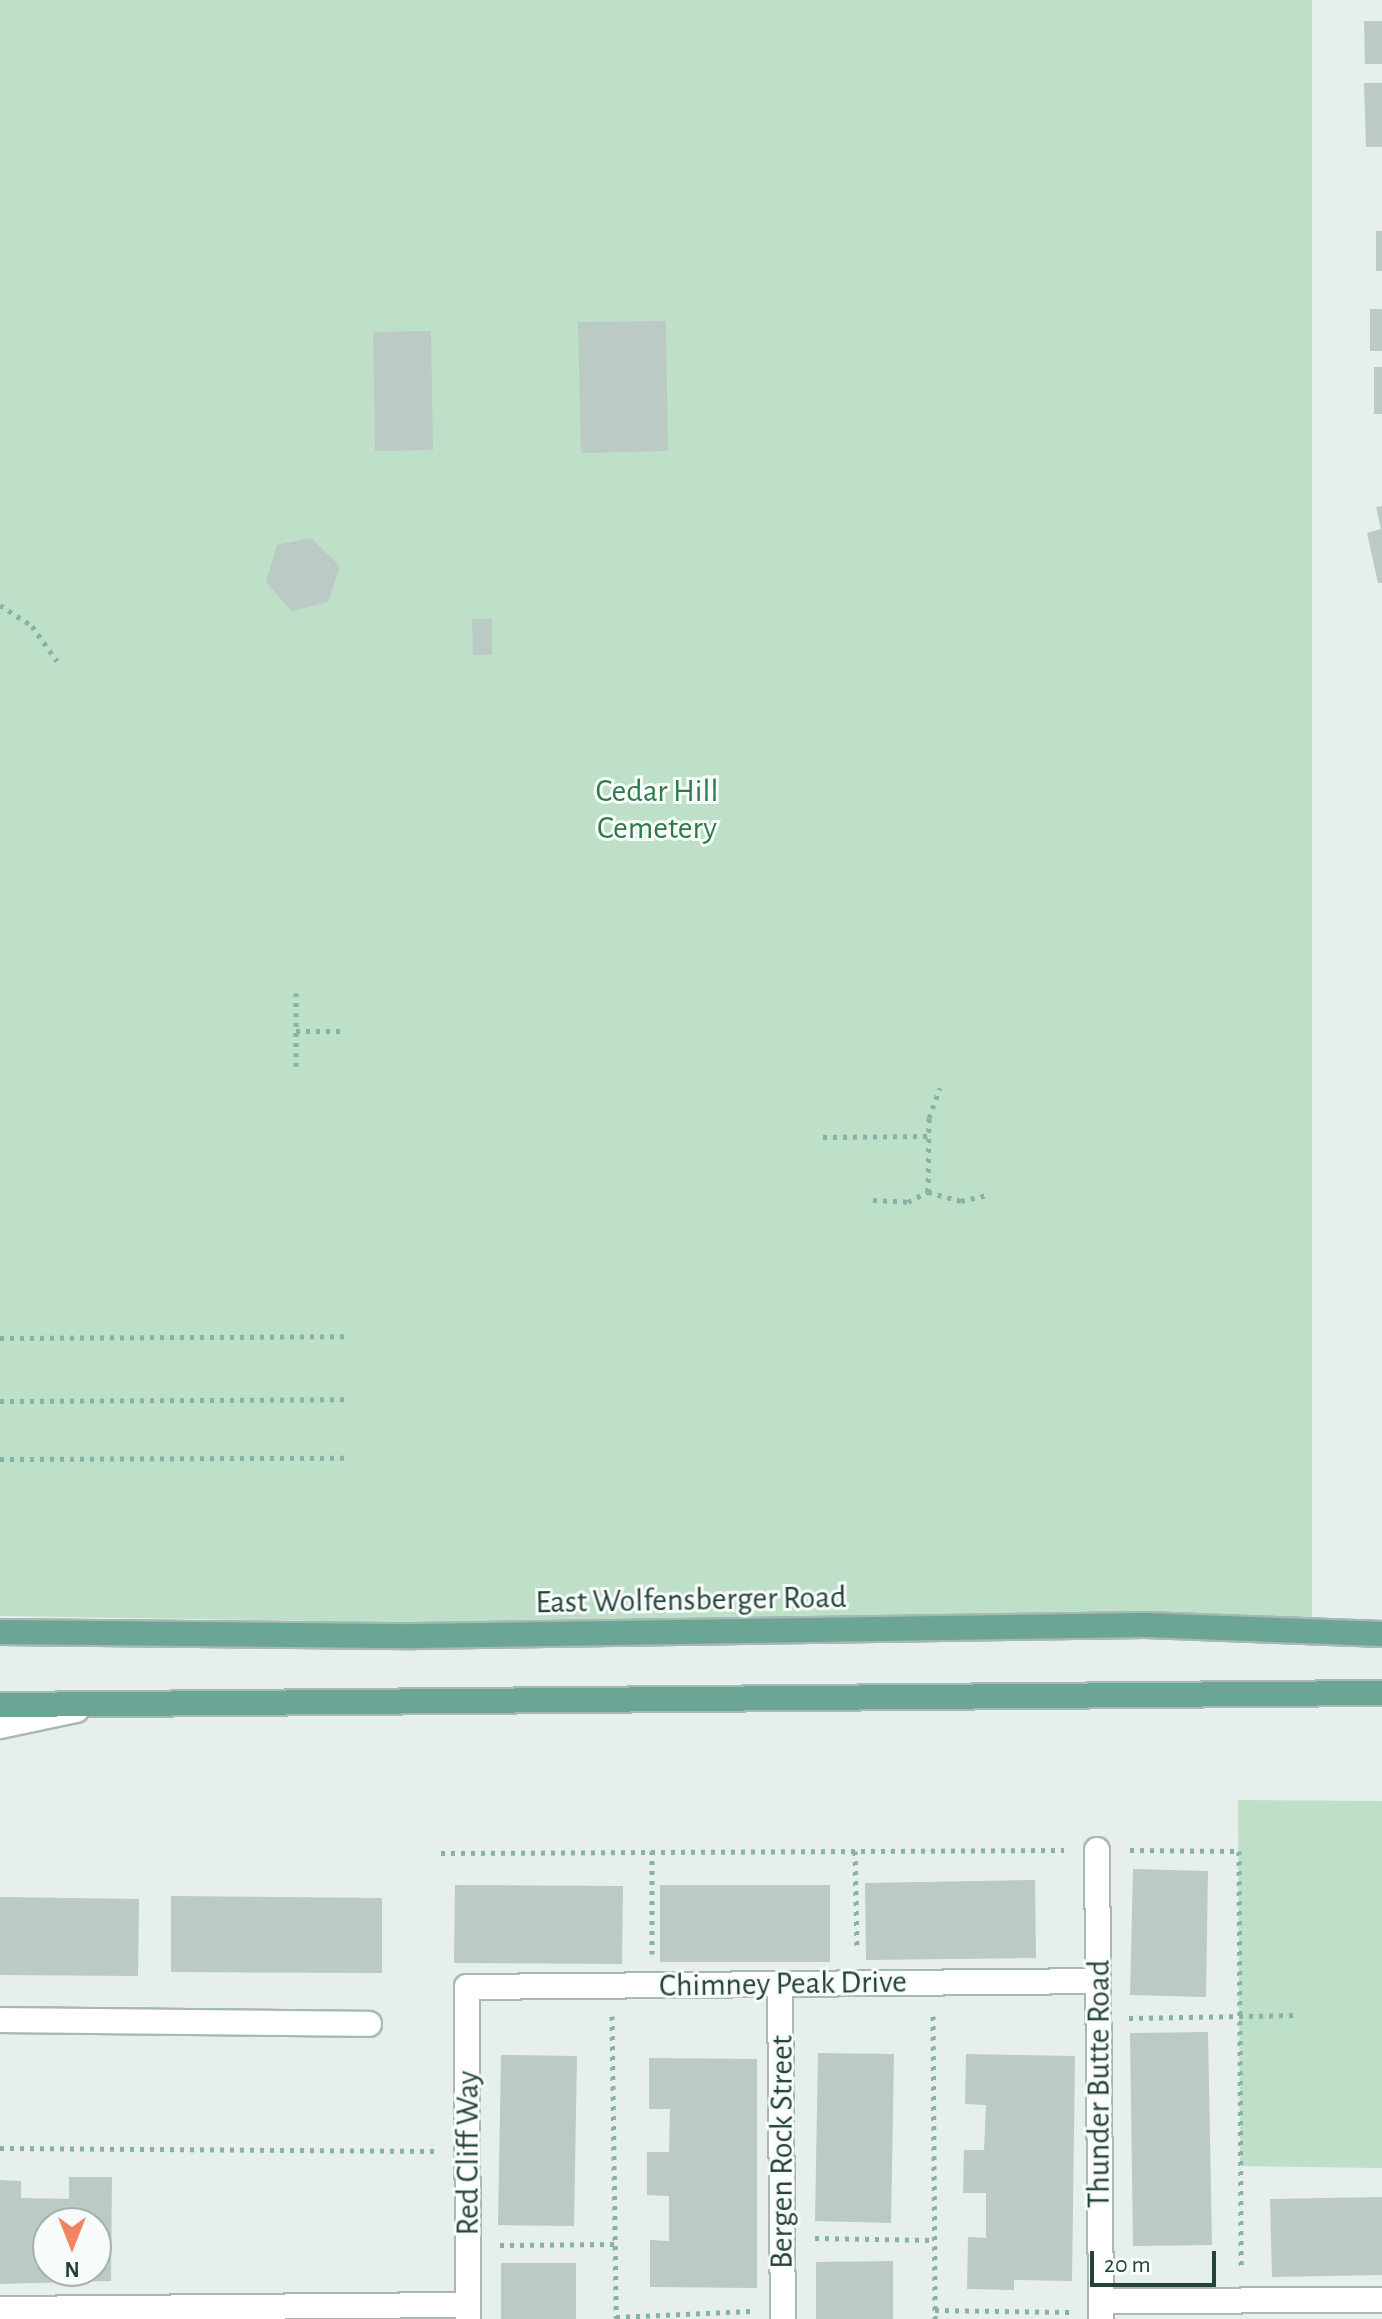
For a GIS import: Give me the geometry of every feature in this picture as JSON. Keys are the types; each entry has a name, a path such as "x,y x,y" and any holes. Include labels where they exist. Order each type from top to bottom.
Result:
{"main road":[{"name":"East Wolfensberger Road","path":"0,1632 413,1636 1146,1625 1382,1634"},
{"path":"0,1705 1382,1693"}],"street":[{"path":"0,1726 104,1704"},
{"name":"Thunder Butte Road","path":"1097,1850 1101,2311"},
{"name":"Chimney Peak Drive","path":"467,1987 1098,1981"},
{"name":"Bergen Rock Street","path":"780,1984 783,2314"},
{"name":"Red Cliff Way","path":"467,1987 468,2312"},
{"path":"0,2020 369,2024"},
{"path":"1101,2311 1382,2300"},
{"path":"0,2309 468,2312"}],"path":[{"path":"0,605 32,626 57,661"},
{"path":"296,993 296,1072"},
{"path":"296,1031 344,1031"},
{"path":"928,1192 927,1136 940,1088"},
{"path":"823,1137 927,1136"},
{"path":"873,1200 908,1202 928,1192 961,1201 988,1195"},
{"path":"0,1338 347,1336"},
{"path":"0,1401 348,1399"},
{"path":"0,1459 348,1458"},
{"path":"652,1851 652,1985"},
{"path":"855,1851 858,1983"},
{"path":"441,1853 1239,1851 1241,2273"},
{"path":"933,1983 935,2319"},
{"path":"612,1985 616,2318 783,2314"},
{"path":"1098,2018 1296,2015"},
{"path":"0,2148 467,2151"},
{"path":"782,2237 934,2240"},
{"path":"468,2245 615,2244"},
{"path":"935,2310 1101,2311"}],"green space":[{"name":"Cedar Hill Cemetery","path":"0,0 1312,0 1312,1619 379,1622 0,1616"},
{"path":"1238,1800 1382,1801 1382,2168 1240,2166"}],"building":[{"path":"1364,21 1382,21 1382,64 1365,64"},
{"path":"1364,83 1382,83 1382,147 1366,147"},
{"path":"1376,231 1382,231 1382,271 1376,271"},
{"path":"1370,309 1382,309 1382,351 1370,351"},
{"path":"666,321 668,451 581,453 578,322"},
{"path":"431,331 433,450 375,451 373,332"},
{"path":"1374,367 1382,367 1382,414 1374,414"},
{"path":"1382,506 1382,583 1378,583 1367,533 1381,529 1376,507"},
{"path":"311,538 340,566 328,602 291,611 266,582 277,545"},
{"path":"472,619 492,619 492,655 473,655"},
{"path":"1133,1869 1208,1871 1206,1997 1130,1995"},
{"path":"1035,1880 1036,1958 866,1960 865,1883"},
{"path":"455,1885 623,1886 622,1964 454,1963"},
{"path":"660,1885 830,1885 830,1962 660,1962"},
{"path":"171,1896 382,1898 382,1973 171,1972"},
{"path":"0,1897 139,1899 138,1976 0,1975"},
{"path":"1208,2032 1212,2245 1133,2246 1130,2033"},
{"path":"818,2053 894,2054 891,2223 815,2221"},
{"path":"966,2054 1075,2056 1072,2281 1014,2280 1014,2290 967,2289 968,2237 986,2238 986,2193 963,2193 964,2150 984,2150 986,2105 965,2104"},
{"path":"501,2055 577,2056 574,2226 498,2225"},
{"path":"649,2058 757,2059 757,2288 650,2287 650,2240 669,2241 669,2196 647,2195 647,2152 669,2152 670,2109 649,2109"},
{"path":"69,2177 112,2177 112,2207 32,2207 32,2283 0,2284 0,2180 21,2181 21,2198 69,2199"},
{"path":"1382,2197 1382,2275 1272,2277 1270,2199"},
{"path":"893,2261 893,2319 816,2319 816,2262"},
{"path":"501,2263 576,2263 576,2319 501,2319"}]}
